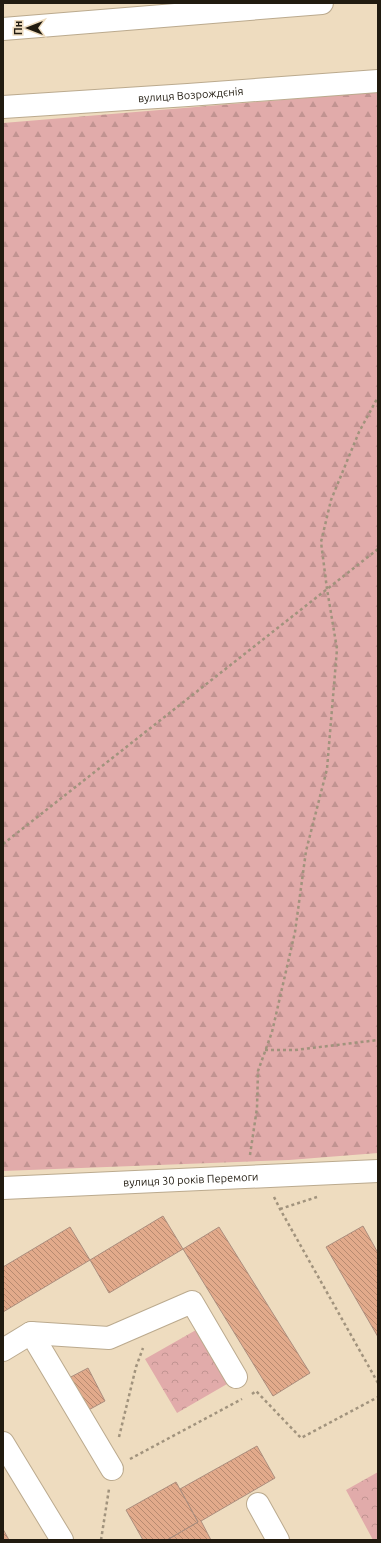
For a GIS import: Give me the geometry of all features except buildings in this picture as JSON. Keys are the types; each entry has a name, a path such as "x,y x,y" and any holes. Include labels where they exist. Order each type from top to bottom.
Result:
{"street":[{"path":"3,29 322,3"},
{"name":"вулиця Возрождєнія","path":"3,107 378,81"},
{"name":"вулиця 30 років Перемоги","path":"3,1188 378,1171"},
{"path":"3,1350 31,1333 109,1338 192,1302 236,1377"},
{"path":"31,1333 112,1469"},
{"path":"3,1443 62,1540"},
{"path":"258,1504 278,1540"}],"path":[{"path":"378,397 359,432 331,500 321,542 337,649 327,770 306,851 295,932 272,1032 258,1071 256,1108 256,1177 280,1209 378,1383"},
{"path":"3,844 378,549"},
{"path":"265,1050 296,1050 378,1040"},
{"path":"101,1540 112,1469 136,1367 155,1318"},
{"path":"249,1395 256,1391 300,1438 378,1397"},
{"path":"112,1469 242,1399"}],"green space":[{"path":"378,92 378,1153 289,1160 3,1171 3,123"},
{"path":"196,1330 227,1384 177,1413 145,1359"},
{"path":"378,1472 378,1540 373,1540 346,1490"}]}
